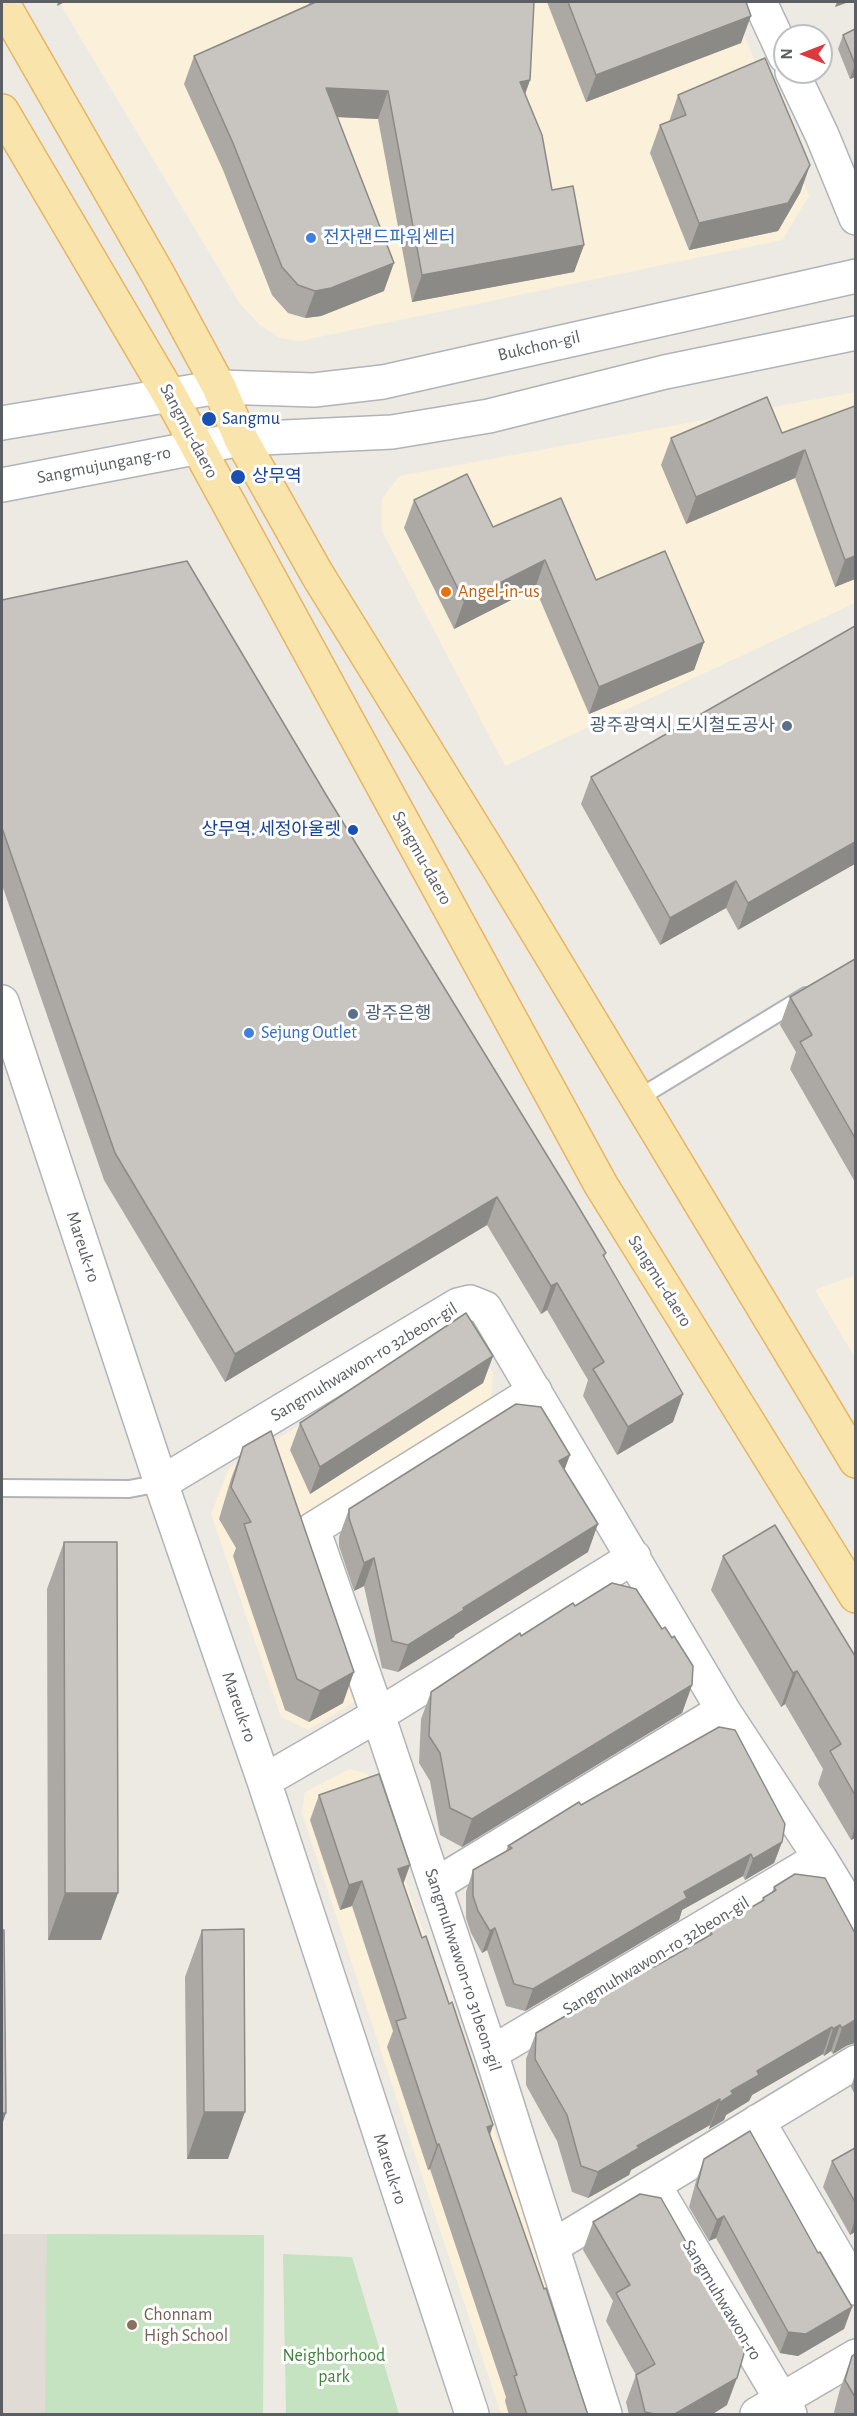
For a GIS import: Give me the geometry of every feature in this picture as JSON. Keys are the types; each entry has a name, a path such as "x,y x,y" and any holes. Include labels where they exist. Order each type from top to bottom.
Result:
{"main road":[{"path":"2,2 159,276 219,387 241,439 317,574 855,1461"},
{"name":"Sangmu-daero","path":"2,111 170,396 601,1185 855,1596"}],"street":[{"path":"759,2 773,31"},
{"path":"798,84 822,135 855,218"},
{"name":"Bukchon-gil","path":"219,387 314,390 383,382 855,276"},
{"path":"241,439 392,432 489,416 665,372 855,333"},
{"path":"2,423 219,387"},
{"name":"Sangmujungang-ro","path":"2,485 241,439"},
{"name":"Mareuk-ro","path":"2,1002 161,1483 264,1781 471,2415"},
{"name":"Sangmuhwawon-ro 32beon-gil","path":"161,1483 458,1305 470,1302 485,1308 723,1710 820,1858 855,1917"},
{"name":"Sangmuhwawon-ro 31beon-gil","path":"535,1391 313,1529 491,2053 605,2415"},
{"path":"264,1781 378,1715 634,1557"},
{"path":"435,1885 723,1710"},
{"name":"Sangmuhwawon-ro 32beon-gil","path":"491,2053 820,1858"},
{"path":"553,2246 855,2062"},
{"path":"758,2121 855,2288"},
{"name":"Sangmuhwawon-ro","path":"654,2185 776,2410"},
{"path":"776,2410 855,2356"}],"lane":[{"path":"637,1099 816,990"},
{"path":"2,1488 129,1489 161,1483"}],"shaded area":[{"path":"59,2 731,2 809,196 782,240 300,341 280,338 260,325 240,304"},
{"path":"855,392 855,603 505,766 382,531 382,499 399,476"},
{"path":"856,1275 855,1358 815,1290"},
{"path":"449,1335 471,1335 493,1373 491,1400 304,1519 356,1701 308,1730 281,1717 211,1514 229,1468"},
{"path":"349,1769 367,1773 595,2414 501,2414 302,1813 305,1792"},
{"name":"Chonnam High School","path":"2,2234 264,2235 263,2414 2,2414"}],"green space":[{"name":"Chonnam High School","path":"47,2234 264,2235 263,2414 45,2414"},
{"name":"Neighborhood park","path":"283,2254 352,2257 399,2414 286,2414"}],"building":[{"path":"316,2 534,2 530,80 520,82 542,135 552,190 573,186 584,245 422,275 388,91 326,88 394,263 331,288 315,291 298,285 282,267 233,143 194,56"},
{"path":"568,2 746,2 751,16 596,75"},
{"path":"855,29 855,64 843,35"},
{"path":"765,58 773,77 773,84 776,84 810,165 788,203 699,223 660,125 686,115 678,95"},
{"path":"767,397 782,433 855,406 855,556 845,560 805,450 696,497 671,438"},
{"path":"467,474 493,527 561,498 596,580 665,551 704,642 599,687 545,560 464,601 414,500"},
{"name":"Sejung Outlet","path":"187,561 328,798 606,1253 603,1255 683,1394 628,1427 593,1369 604,1362 557,1283 551,1286 497,1197 235,1354 115,1153 2,828 2,600"},
{"name":"광주광역시 도시철도공사","path":"855,626 855,842 748,903 736,881 670,918 591,777"},
{"path":"855,959 855,1138 800,1042 812,1035 790,997"},
{"path":"466,1313 493,1356 320,1467 300,1423"},
{"path":"516,1404 541,1407 570,1455 559,1461 598,1524 408,1645 392,1641 374,1558 364,1563 349,1518 349,1509"},
{"path":"271,1431 354,1672 320,1691 297,1679 244,1524 251,1522 231,1487 243,1447"},
{"path":"775,1525 855,1656 855,1795 830,1751 841,1744 797,1671 793,1673 723,1556"},
{"path":"64,1542 117,1542 118,1893 65,1893"},
{"path":"612,1583 636,1589 662,1629 665,1627 672,1638 674,1636 693,1666 692,1685 472,1819 450,1808 440,1753 429,1736 431,1692 520,1633 521,1636 573,1603 575,1606"},
{"path":"719,1727 735,1730 785,1824 782,1842 753,1859 751,1854 684,1892 687,1898 533,1989 514,1984 495,1928 490,1931 478,1911 473,1896 473,1870 512,1848 508,1846 579,1802 581,1805"},
{"path":"379,1774 410,1865 398,1869 422,1938 426,1936 449,2004 452,2002 493,2125 487,2127 544,2289 546,2288 588,2415 527,2415 514,2376 517,2375 396,2021 406,2018 362,1881 349,1885 319,1795"},
{"path":"795,1874 825,1878 855,1933 855,2020 842,2028 840,2025 833,2029 832,2027 757,2071 759,2075 731,2091 733,2094 719,2103 720,2099 637,2146 639,2148 598,2172 581,2166 567,2115 535,2059 536,2033 591,2001 584,1999 650,1960 654,1967 712,1934 710,1931 764,1900 763,1898 776,1890 774,1887"},
{"path":"244,1929 245,2112 204,2112 202,1930"},
{"path":"2,1930 4,1930 6,2113 2,2113"},
{"path":"750,2131 818,2253 820,2252 852,2307 806,2334 788,2332 724,2216 717,2220 697,2186 704,2159"},
{"path":"855,2148 855,2202 832,2161"},
{"path":"640,2194 661,2198 745,2350 737,2378 673,2415 645,2412 636,2375 655,2364 616,2293 630,2285 593,2222"},
{"path":"855,2354 855,2397 845,2380 852,2356"}],"place":[{"name":"전자랜드파워센터","path":"311,238"},
{"name":"Sangmu","path":"209,419"},
{"name":"상무역","path":"238,477"},
{"name":"Angel-in-us","path":"446,592"},
{"name":"광주광역시 도시철도공사","path":"787,726"},
{"name":"상무역. 세정아울렛","path":"353,830"},
{"name":"광주은행","path":"353,1014"},
{"name":"Sejung Outlet","path":"249,1033"},
{"name":"Chonnam High School","path":"132,2325"}]}
